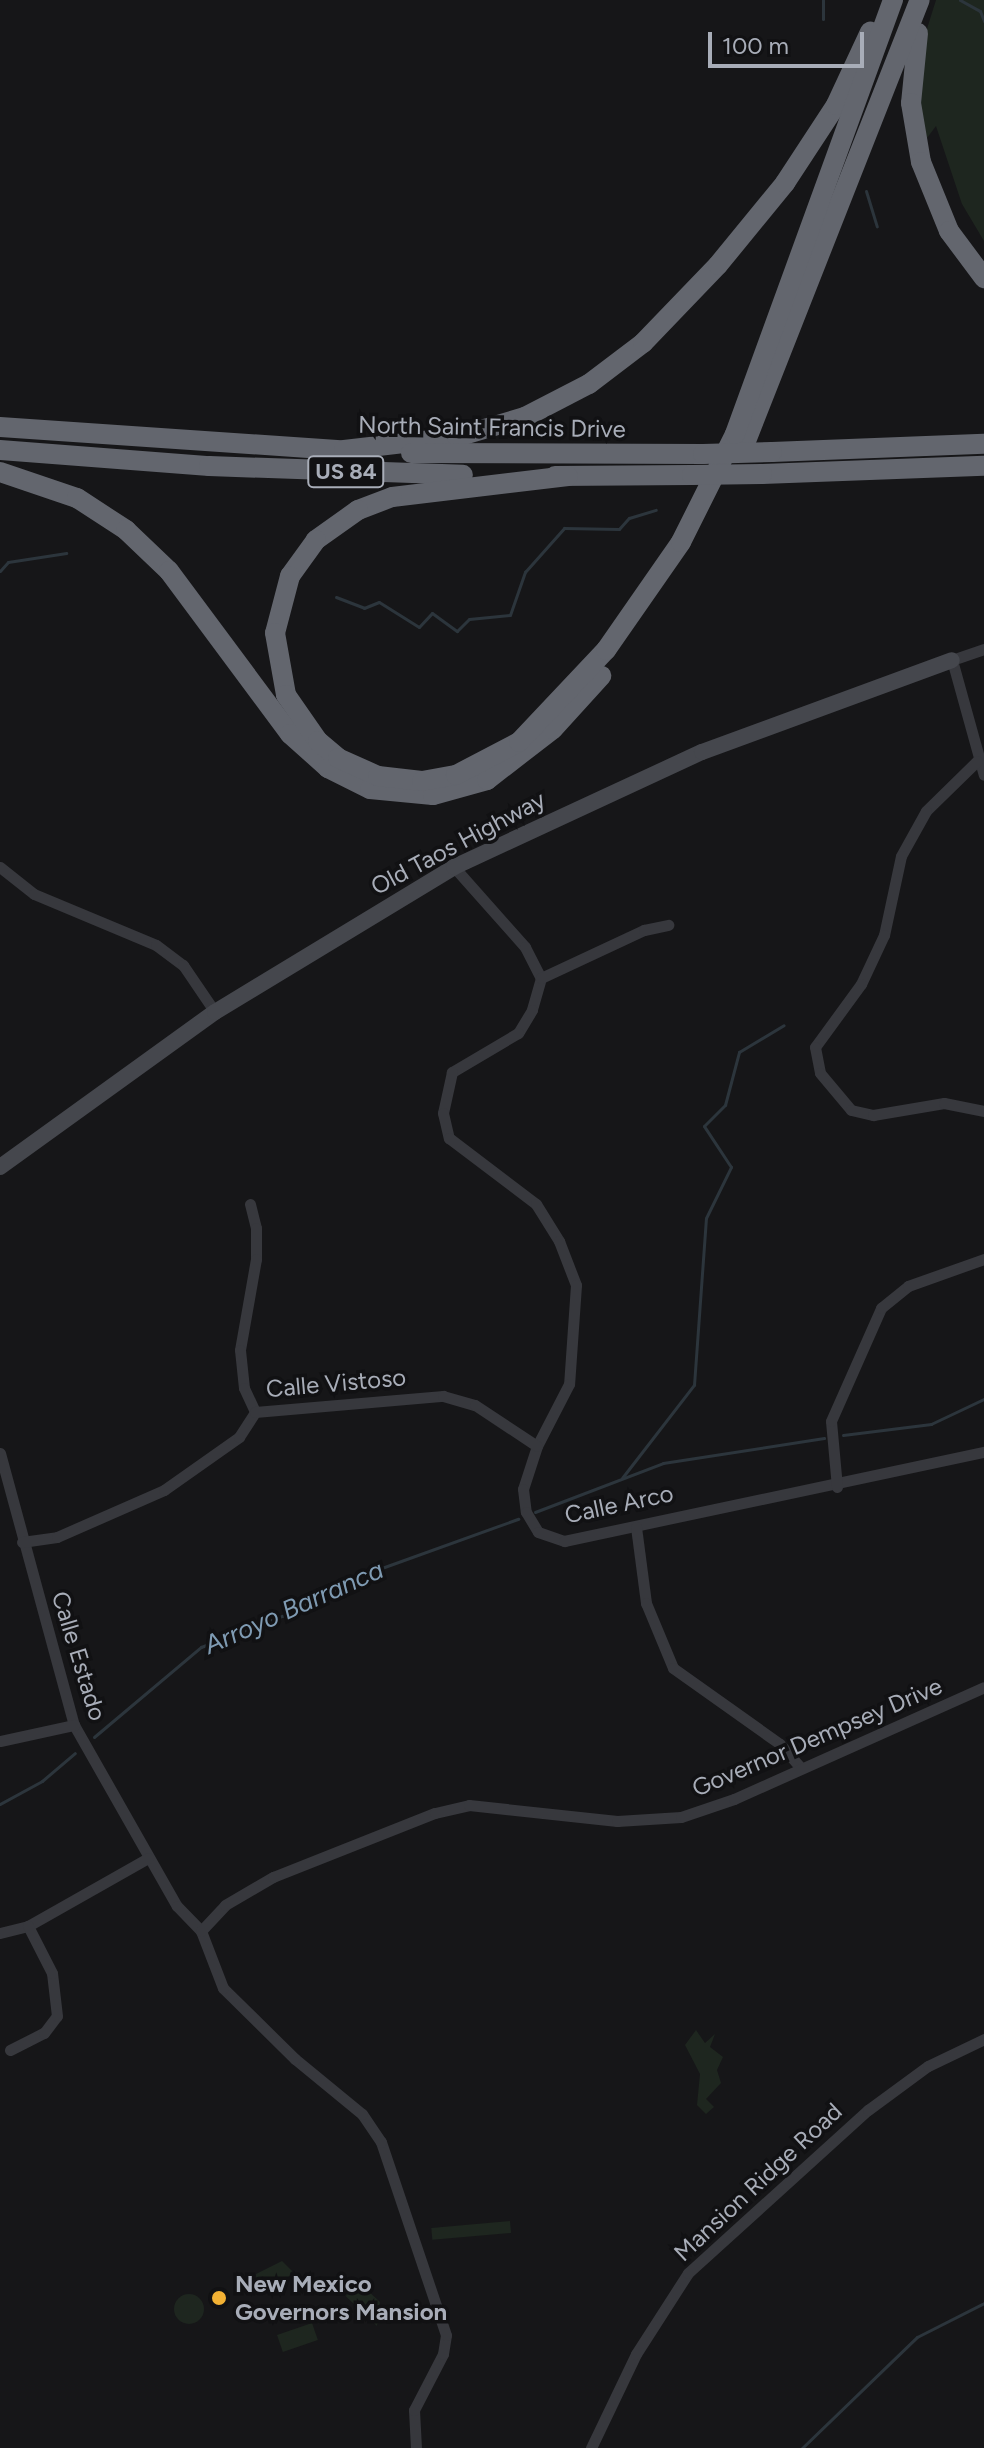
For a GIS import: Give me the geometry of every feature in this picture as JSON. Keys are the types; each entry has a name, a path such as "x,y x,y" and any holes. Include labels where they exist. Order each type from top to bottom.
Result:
{"highway":[{"path":"344,450 457,437 525,417 589,384 643,343 712,272 785,183 836,105 886,0"},
{"path":"568,476 392,497 358,510 316,540 290,576 275,633 286,695 312,735 338,758 378,776 422,781 456,775 519,742 606,650 681,542 735,434 893,0"},
{"path":"0,472 77,498 152,553 290,734 328,768 370,789 412,796 456,792 487,780 529,751 579,701 651,612 704,529 750,434 920,0"},
{"path":"928,0 911,75 915,134 939,210 984,278"},
{"name":"North Saint Francis Drive","path":"0,427 344,450 703,454 984,444"},
{"name":"North Saint Francis Drive","path":"0,450 225,467 568,476 762,474 984,466"}],"street":[{"name":"Old Taos Highway","path":"0,1167 215,1012 454,867 702,752 984,649"},
{"path":"952,660 977,761 984,775"},
{"path":"977,761 920,822 901,856 884,935 861,984 815,1047 820,1073 851,1110 873,1115 944,1103 984,1111"},
{"path":"0,867 34,894 156,945 183,965 215,1012"},
{"path":"454,867 525,947 541,978 644,930 668,925"},
{"name":"Calle Arco","path":"541,978 532,1010 518,1033 452,1072 443,1113 449,1138 536,1204 559,1241 576,1285 569,1384 537,1446 523,1489 526,1512 538,1532 564,1541 636,1527 678,1513 837,1487 984,1452"},
{"path":"250,1204 256,1228 256,1259 240,1350 244,1388 255,1412"},
{"path":"837,1487 831,1421 881,1308 908,1286 984,1259"},
{"name":"Calle Vistoso","path":"22,1542 57,1537 164,1490 239,1437 255,1412 443,1396 475,1405 537,1446"},
{"name":"Calle Estado","path":"0,1453 74,1725 177,1906 201,1931"},
{"path":"636,1527 646,1603 673,1668 780,1744 801,1768"},
{"name":"Governor Dempsey Drive","path":"201,1931 225,1905 273,1877 435,1813 469,1805 617,1821 681,1817 984,1687"},
{"path":"0,1741 74,1725"},
{"path":"0,1933 28,1926 148,1858"},
{"path":"10,2050 44,2033 57,2016 52,1973 28,1926"},
{"path":"201,1931 223,1988 295,2059 362,2114 381,2142 446,2335 443,2354 414,2410 416,2448"},
{"name":"Mansion Ridge Road","path":"591,2448 636,2354 688,2273 868,2110 928,2066 984,2039"}],"shaded area":[{"path":"936,0 984,0 984,241 962,204 936,126 927,138 920,113 925,35"},
{"path":"696,2030 705,2043 715,2034 710,2047 723,2057 717,2070 721,2083 706,2099 714,2107 706,2114 697,2105 700,2074 685,2045"},
{"path":"510,2221 511,2233 432,2240 431,2228"},
{"path":"282,2261 292,2271 287,2280 257,2289 256,2274"},
{"path":"336,2287 365,2288 380,2302 377,2326"},
{"path":"189,2294 199,2299 204,2309 199,2319 189,2324 179,2319 174,2309 179,2299"},
{"path":"312,2323 318,2340 283,2352 277,2335"}],"waterway":[{"path":"823,0 823,19"},
{"path":"960,0 980,11 984,21"},
{"path":"866,191 877,226"},
{"path":"336,597 364,608 379,602 419,627 432,613 457,631 469,619 510,615 525,572 564,528 619,529 629,518 656,510"},
{"path":"0,571 8,562 66,553"},
{"path":"622,1478 694,1385 706,1218 731,1167 704,1126 725,1105 739,1052 784,1025"},
{"name":"Arroyo Barranca","path":"843,1435 931,1424 984,1399"},
{"name":"Arroyo Barranca","path":"535,1512 663,1463 824,1438"},
{"name":"Arroyo Barranca","path":"94,1737 201,1647 282,1616 365,1574 518,1519"},
{"name":"Arroyo Barranca","path":"0,1804 42,1781 75,1753"},
{"path":"802,2448 917,2337 984,2303"}],"place":[{"name":"New Mexico Governors Mansion","path":"219,2298"}]}
